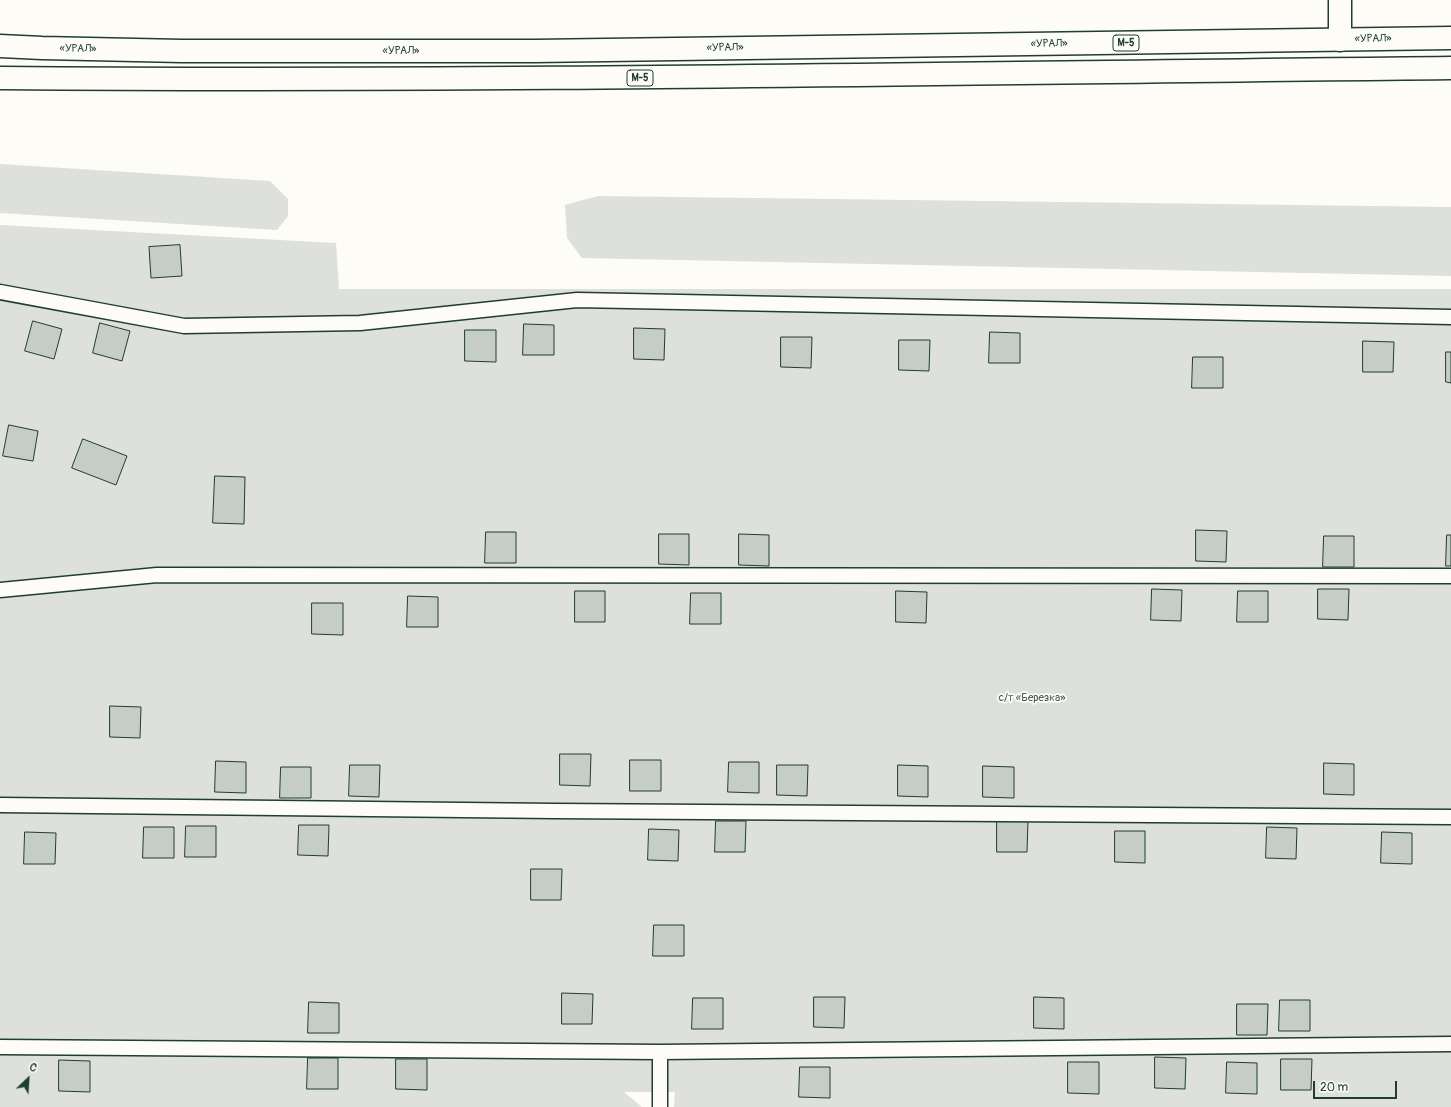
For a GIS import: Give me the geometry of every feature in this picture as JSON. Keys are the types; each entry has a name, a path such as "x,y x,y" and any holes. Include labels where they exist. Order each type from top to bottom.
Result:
{"main road":[{"path":"1340,0 1340,40"},
{"name":"«УРАЛ»","path":"0,46 182,51 519,51 1451,38"},
{"name":"М-5","path":"0,78 159,80 536,79 1451,68"}],"lane":[{"path":"0,292 184,326 360,323 578,300 1451,317"},
{"path":"0,590 157,575 1451,576"},
{"path":"0,805 556,811 1451,817"},
{"path":"0,1047 660,1052 1451,1044"},
{"path":"660,1052 660,1107"}],"green space":[{"path":"0,164 270,181 288,199 288,216 277,230 0,213"},
{"path":"598,196 1451,207 1451,276 582,258 567,238 565,205"},
{"name":"с/т «Березка»","path":"0,225 336,243 339,289 1451,289 1451,1107 674,1107 675,1092 624,1092 642,1107 0,1107"}],"building":[{"path":"180,245 182,276 151,278 149,247"},
{"path":"33,321 62,329 54,359 25,351"},
{"path":"100,323 130,331 122,361 93,353"},
{"path":"524,324 554,325 554,355 523,355"},
{"path":"634,328 665,329 664,360 634,359"},
{"path":"465,330 496,330 496,362 465,361"},
{"path":"990,332 1020,333 1020,363 989,363"},
{"path":"781,337 812,337 811,368 781,367"},
{"path":"899,340 930,340 929,371 899,370"},
{"path":"1363,341 1394,342 1393,372 1363,372"},
{"path":"1446,352 1451,352 1451,383 1446,382"},
{"path":"1193,357 1223,357 1223,388 1192,388"},
{"path":"9,425 38,431 33,461 3,456"},
{"path":"83,439 127,456 116,485 72,468"},
{"path":"215,476 245,477 244,524 213,523"},
{"path":"1196,530 1227,531 1226,562 1196,561"},
{"path":"486,532 516,532 516,563 485,563"},
{"path":"659,534 689,534 689,565 659,564"},
{"path":"739,534 769,535 769,566 739,565"},
{"path":"1447,535 1451,535 1451,566 1446,566"},
{"path":"1324,536 1354,536 1354,567 1323,567"},
{"path":"1152,589 1182,590 1181,621 1151,620"},
{"path":"1318,589 1349,589 1348,620 1318,619"},
{"path":"575,591 605,591 605,622 575,622"},
{"path":"896,591 927,592 926,623 896,622"},
{"path":"1238,591 1268,591 1268,622 1237,622"},
{"path":"691,593 721,593 721,624 690,624"},
{"path":"408,596 438,597 438,627 407,627"},
{"path":"312,603 343,603 343,635 312,634"},
{"path":"110,706 141,707 140,738 110,737"},
{"path":"560,754 591,754 590,786 560,785"},
{"path":"630,760 661,760 661,791 630,791"},
{"path":"216,761 246,762 246,793 215,792"},
{"path":"729,762 759,762 759,793 728,792"},
{"path":"1324,763 1354,764 1354,795 1324,794"},
{"path":"350,765 380,765 379,797 349,796"},
{"path":"777,765 808,765 807,796 777,795"},
{"path":"898,765 928,766 928,797 898,796"},
{"path":"983,766 1014,767 1014,798 983,797"},
{"path":"281,767 311,767 311,798 280,798"},
{"path":"716,821 746,821 745,852 715,852"},
{"path":"997,821 1028,821 1027,852 997,852"},
{"path":"299,825 329,825 328,856 298,855"},
{"path":"186,826 216,826 216,857 185,857"},
{"path":"144,827 174,827 174,858 143,858"},
{"path":"1267,827 1297,828 1296,859 1266,858"},
{"path":"649,829 679,830 678,861 648,860"},
{"path":"1115,831 1145,831 1145,863 1115,862"},
{"path":"25,832 56,833 55,864 24,864"},
{"path":"1382,832 1412,833 1412,864 1381,863"},
{"path":"531,869 562,869 561,900 531,900"},
{"path":"654,925 684,925 684,956 653,956"},
{"path":"562,993 593,994 592,1024 562,1024"},
{"path":"814,997 845,997 844,1028 814,1027"},
{"path":"1034,997 1064,998 1064,1029 1034,1028"},
{"path":"693,998 723,998 723,1029 692,1029"},
{"path":"1280,1000 1310,1000 1310,1031 1279,1031"},
{"path":"309,1002 339,1003 339,1033 308,1033"},
{"path":"1237,1004 1268,1004 1267,1035 1237,1035"},
{"path":"1155,1057 1186,1058 1185,1089 1155,1088"},
{"path":"308,1058 338,1058 338,1089 307,1089"},
{"path":"396,1059 427,1059 427,1090 396,1089"},
{"path":"1281,1059 1312,1059 1311,1090 1281,1090"},
{"path":"59,1060 90,1061 90,1092 59,1091"},
{"path":"1068,1062 1099,1062 1099,1094 1068,1093"},
{"path":"1227,1062 1257,1063 1257,1094 1226,1093"},
{"path":"800,1067 830,1067 830,1098 799,1097"}]}
